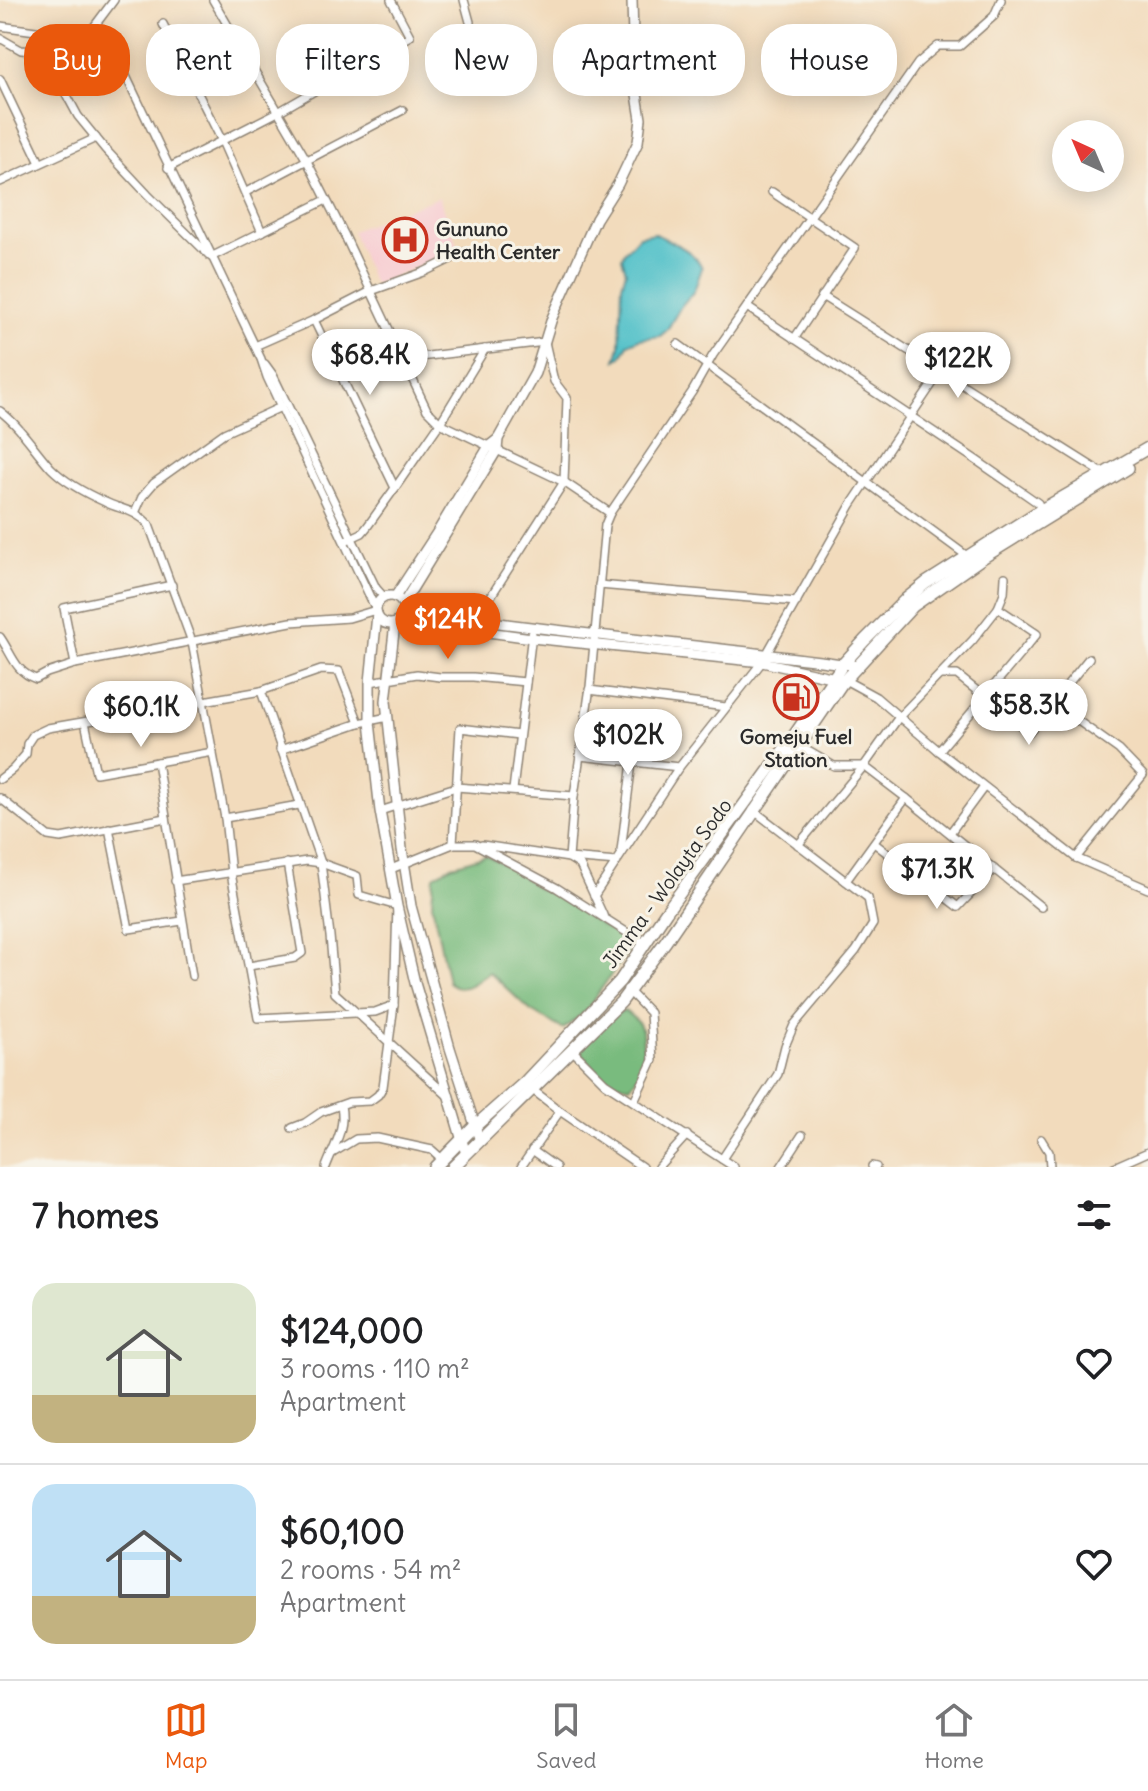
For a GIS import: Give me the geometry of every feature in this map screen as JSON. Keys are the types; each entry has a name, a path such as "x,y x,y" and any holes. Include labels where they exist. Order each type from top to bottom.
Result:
{"highway":[{"name":"Jimma - Wolayta Sodo","path":"839,679 858,666 913,606 1148,448"},
{"name":"Jimma - Wolayta Sodo","path":"453,1167 568,1046 621,1002 666,941 750,808 839,679 843,664 906,599 1041,510 1148,456"},
{"name":"Jimma - Wolayta Sodo","path":"568,1046 620,981 666,912 750,808"},
{"name":"Jimma - Wolayta Sodo","path":"438,1163 474,1127 528,1086"}],"main road":[{"path":"376,612 384,623 397,609 495,445 535,373 552,318 596,219 618,184 638,142 641,119 634,76 632,0"},
{"path":"466,1154 415,983 397,906 364,722 376,612 380,600 397,609 532,632 858,666"},
{"path":"397,609 532,632"},
{"path":"397,609 386,701 404,864 411,906 450,1048 480,1141"},
{"path":"765,658 839,679"}],"street":[{"path":"96,24 114,0"},
{"path":"213,0 306,159 427,410 440,423 495,445 564,482 610,513"},
{"path":"168,168 278,112 410,36 391,0"},
{"path":"464,0 470,22"},
{"path":"569,858 605,525 610,513 707,365 918,63 938,46 960,46 994,16 1001,0"},
{"path":"0,26 24,30"},
{"path":"0,38 24,50"},
{"path":"0,79 40,163"},
{"path":"130,86 255,346 281,407 348,540 376,588 397,609"},
{"path":"67,96 96,138 211,257"},
{"path":"199,96 262,232"},
{"path":"246,192 403,110"},
{"path":"0,182 96,138"},
{"path":"772,192 855,248 794,339"},
{"path":"211,257 326,200"},
{"path":"255,346 371,291 424,272 465,252"},
{"path":"822,296 1107,476"},
{"path":"747,307 1038,503 1041,510"},
{"path":"314,320 395,488"},
{"path":"403,359 545,342 554,381 567,398 564,482 475,621"},
{"path":"678,344 967,556"},
{"path":"348,540 362,533 395,488 440,423 485,349"},
{"path":"0,637 19,671 36,679 75,664 291,622 349,618 376,612 348,540 273,375 261,359"},
{"path":"594,896 679,767 765,658 851,505 941,371"},
{"path":"135,513 142,497 154,483 224,433 281,407"},
{"path":"0,411 54,471 80,489 135,513 149,525 192,642 258,1018 375,1012 394,1005"},
{"path":"798,845 864,766 899,717 973,640 998,608 1004,593 1005,577"},
{"path":"75,664 64,608 172,585"},
{"path":"599,585 797,602"},
{"path":"939,751 1037,634 998,608"},
{"path":"513,790 532,632"},
{"path":"938,676 957,675 1029,732 1089,658"},
{"path":"0,779 26,754 27,744 33,735 48,728 261,691 321,670 339,671 364,722"},
{"path":"370,682 417,674 526,682"},
{"path":"839,679 876,697 939,751 1076,858 1148,889"},
{"path":"589,690 726,707"},
{"path":"261,691 321,863 335,993 448,1096"},
{"path":"1053,703 1119,750 1143,775 1076,858"},
{"path":"280,750 388,717"},
{"path":"85,722 96,773 213,752"},
{"path":"453,844 460,728 519,735"},
{"path":"795,743 834,766 864,766 1041,907"},
{"path":"580,756 679,767"},
{"path":"157,762 192,976"},
{"path":"619,859 632,762"},
{"path":"380,811 456,787 574,796"},
{"path":"950,833 984,787"},
{"path":"0,798 48,836 61,838 166,818"},
{"path":"846,881 906,798"},
{"path":"225,818 299,805"},
{"path":"722,1159 778,1074 794,1025 856,951 873,924 868,898 750,808"},
{"path":"109,828 129,929 182,921"},
{"path":"874,843 958,907 994,869"},
{"path":"391,869 453,844 475,844 569,858 619,859"},
{"path":"475,844 557,888 645,944"},
{"path":"569,858 580,865 604,917"},
{"path":"175,881 307,861 357,876 359,895 397,906 394,1005 383,1087 370,1101 349,1102 321,1112 292,1128"},
{"path":"249,966 295,958 302,953 287,863"},
{"path":"620,981 650,1013 653,1060 634,1101"},
{"path":"568,1046 605,1083 734,1167"},
{"path":"528,1086 642,1167"},
{"path":"326,1167 341,1132 344,1118 341,1106"},
{"path":"521,1167 560,1111"},
{"path":"658,1167 687,1135"},
{"path":"781,1167 802,1135"},
{"path":"331,1154 356,1139 377,1138 432,1150 438,1163"},
{"path":"1041,1139 1049,1152 1050,1167"},
{"path":"532,1150 556,1167"},
{"path":"1114,1167 1148,1152"}],"shaded area":[{"name":"Gununo Health Center","path":"439,197 459,249 377,284 373,283 352,231"}],"green space":[{"path":"486,855 632,945 585,1012 563,1029 531,1011 489,972 464,987 448,982 432,903 434,876 451,866"},
{"path":"625,1011 638,1022 643,1045 643,1069 630,1086 602,1074 581,1051 605,1021"}],"water":[{"path":"654,233 688,251 702,268 694,291 667,330 660,336 628,344 616,360 620,346 622,285 626,271 622,258 639,236"}],"place":[{"name":"Gununo Health Center","path":"405,240"},
{"name":"Gomeju Fuel Station","path":"796,697"}]}
